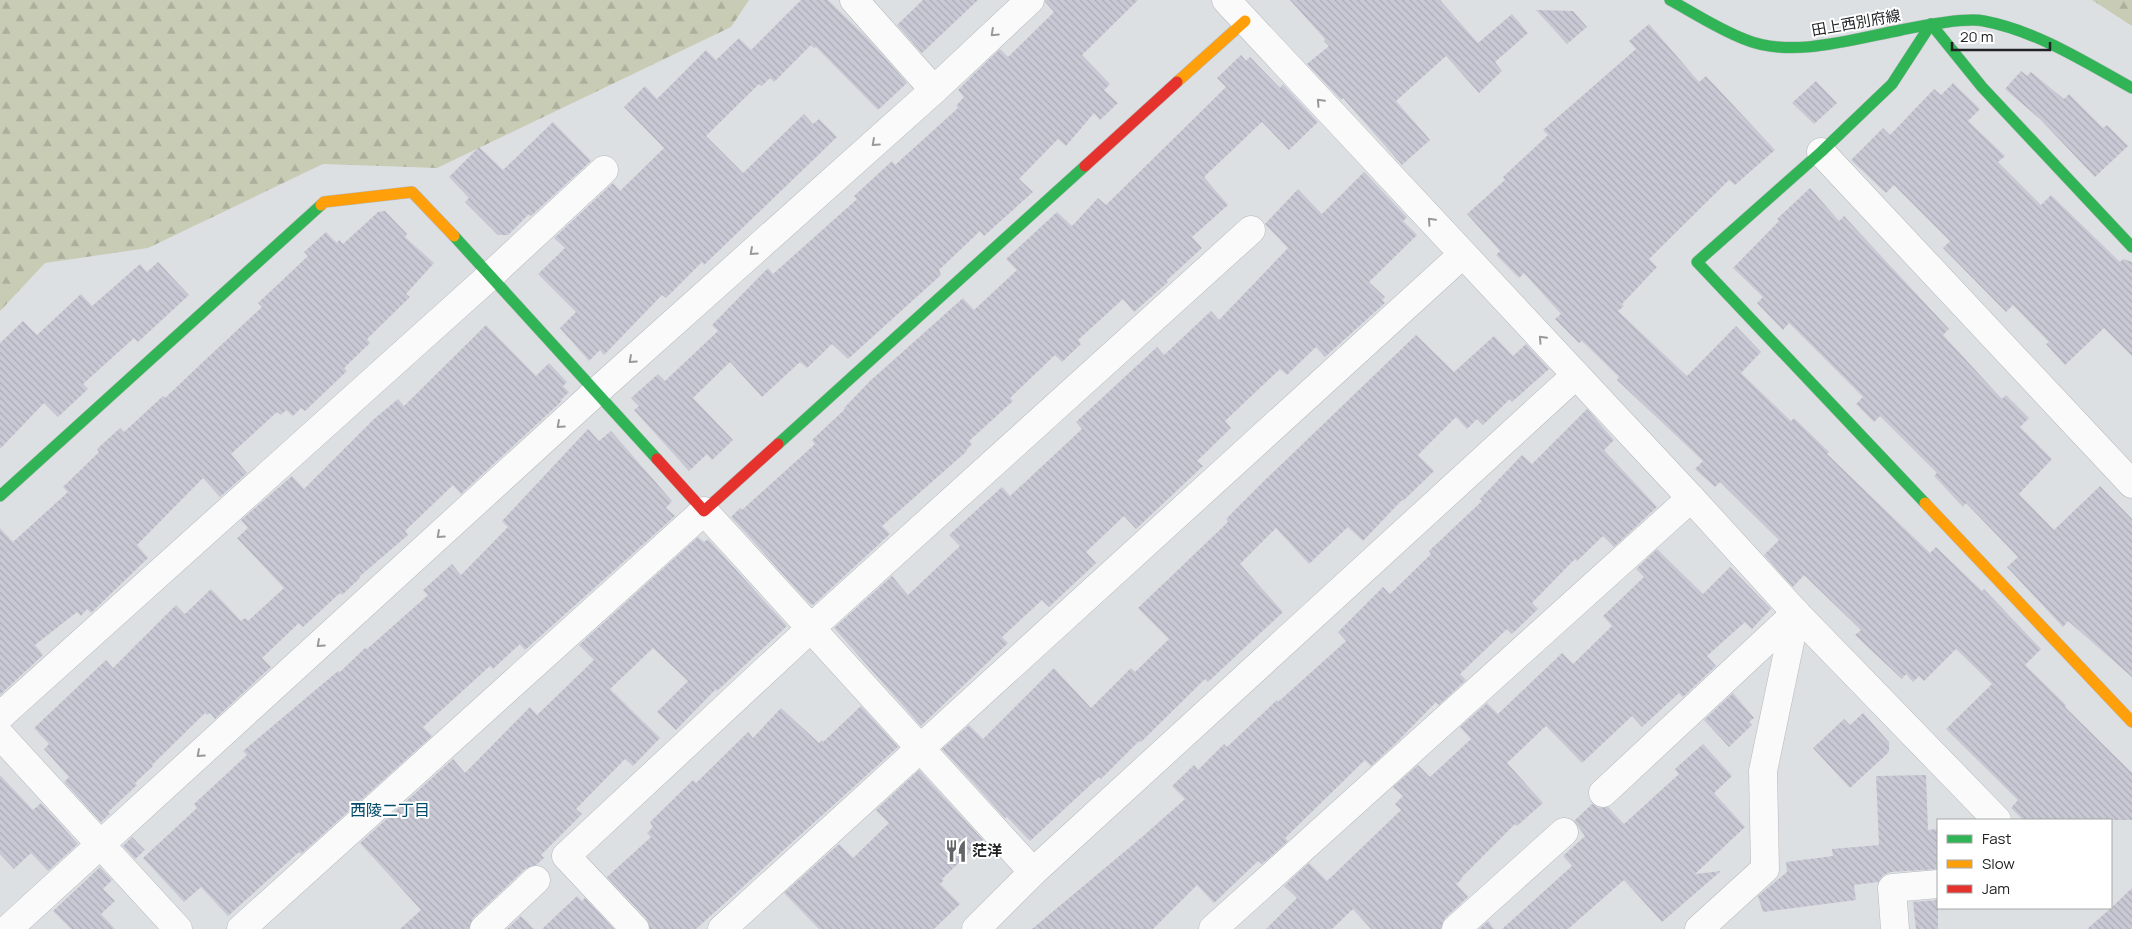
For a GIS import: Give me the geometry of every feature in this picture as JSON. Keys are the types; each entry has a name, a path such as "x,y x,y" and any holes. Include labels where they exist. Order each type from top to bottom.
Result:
{"street":[{"path":"854,0 934,90"},
{"path":"8,929 596,392 934,90 1030,0"},
{"path":"1226,0 1796,613 1996,819"},
{"name":"田上西別府線","path":"1670,0 1745,40 1778,47 1831,44 1931,24 1982,20 2018,30 2050,44 2132,88"},
{"path":"241,929 1245,21"},
{"path":"2132,247 1982,87 1931,24 1892,84 1820,152 1697,262 2132,722"},
{"path":"1820,152 2132,484"},
{"path":"0,716 491,275 604,170"},
{"path":"0,496 324,202 412,192 491,275 920,750 1033,872"},
{"path":"635,929 566,856 811,628 1251,230"},
{"path":"722,929 1462,255"},
{"path":"976,929 1033,872 1576,375"},
{"path":"1213,929 1691,498"},
{"path":"1603,793 1796,613"},
{"path":"1699,929 1765,869 1763,771 1796,613"},
{"path":"0,736 178,929"},
{"path":"1456,929 1564,832"},
{"path":"484,929 536,880"},
{"path":"1895,929 1892,888 1937,884"}],"green space":[{"path":"0,0 749,0 731,27 437,168 323,164 148,248 45,263 0,311"},
{"path":"2092,0 2132,0 2132,26"}],"building":[{"path":"801,0 828,0 867,38 907,83 878,110 816,47 814,48 811,45 774,82 770,78 762,86 759,84 706,136 743,173 804,114 813,124 819,119 837,137 704,265 702,262 666,298 662,295 604,355 600,350 589,361 560,328 576,312 538,274 565,248 554,238 613,183 620,191 664,148 624,107 645,86 657,99 706,50 716,60 739,38 751,50"},
{"path":"923,0 978,0 922,53 897,25"},
{"path":"1045,0 1138,0 1082,55 1110,84 1104,90 1118,103 1100,120 1094,113 1066,146 1058,139 1019,179 1033,192 984,236 980,231 939,270 941,275 848,359 832,344 807,368 800,362 762,397 730,362 693,398 733,440 712,460 707,454 689,471 634,410 639,406 631,398 658,374 665,381 718,331 712,325 768,268 773,274 857,199 854,196 892,161 895,165 958,108 956,106 964,97 958,90 976,72 1000,49 1008,57 1054,12"},
{"path":"1290,0 1440,0 1478,43 1512,14 1528,33 1495,62 1502,71 1479,93 1446,56 1396,101 1430,140 1402,165 1343,98 1341,100 1307,64 1329,46"},
{"path":"1536,10 1573,11 1587,27 1567,44"},
{"path":"1649,24 1699,82 1706,76 1775,150 1735,185 1729,180 1649,259 1657,267 1622,304 1624,306 1618,311 1687,376 1736,326 1761,352 1741,373 1791,421 1794,418 1829,452 1827,454 1930,553 1936,547 1982,591 1984,589 2041,649 2025,665 2132,773 2132,820 2022,819 2011,808 2018,800 1946,729 1992,684 1956,649 1924,681 1919,676 1913,682 1906,674 1902,679 1855,635 1861,630 1804,575 1793,587 1764,555 1779,540 1720,482 1715,487 1695,469 1703,461 1617,380 1619,377 1582,341 1579,343 1555,319 1561,314 1524,273 1519,278 1496,255 1500,251 1467,214 1505,180 1503,177 1548,135 1543,130 1636,49 1629,41"},
{"path":"1241,55 1246,61 1250,57 1280,88 1283,84 1318,122 1289,150 1262,122 1204,177 1228,205 1192,237 1202,248 1134,312 1123,299 1078,340 1081,344 1062,362 1055,355 1010,398 1013,401 969,441 972,444 967,451 882,526 890,534 813,605 810,604 731,517 740,508 742,510 815,444 812,440 845,409 870,381 963,298 974,310 1017,270 1006,259 1057,212 1072,226 1098,198 1106,205 1226,87 1217,78"},
{"path":"2021,71 2027,76 2031,72 2064,99 2069,94 2103,128 2107,125 2128,146 2095,177 2040,119 2005,89"},
{"path":"1816,81 1837,103 1814,124 1792,103"},
{"path":"1953,83 1980,109 1968,121 2005,156 1998,162 2041,205 2051,195 2120,262 2123,259 2132,262 2132,356 2104,328 2065,365 2046,344 2049,342 2013,305 2006,312 1943,248 1950,241 1894,185 1886,193 1851,160 1883,128 1890,135 1934,89 1941,95"},
{"path":"553,122 591,161 531,216 529,214 508,235 498,235 465,202 469,198 449,177 479,147 503,170"},
{"path":"1364,172 1407,217 1403,221 1417,235 1369,282 1385,297 1382,300 1385,303 1325,357 1316,347 1287,375 1280,369 1225,421 1231,428 1197,461 1203,466 1136,529 1124,516 1086,552 1096,563 1049,607 1042,600 1002,637 1008,643 921,726 834,628 892,576 908,595 960,546 949,535 1002,487 1010,496 1082,429 1076,422 1157,347 1164,355 1211,311 1219,320 1288,248 1265,224 1298,189 1322,214"},
{"path":"1810,188 1839,221 1844,216 1949,329 1943,335 2002,399 2006,395 2029,418 2020,427 2052,459 2019,494 2054,530 2100,486 2132,519 2132,677 2068,621 2063,627 2007,567 2018,557 1966,503 1963,507 1934,476 1937,473 1880,416 1874,422 1856,404 1863,397 1789,323 1783,330 1757,303 1763,297 1733,268 1779,221 1777,219"},
{"path":"385,211 407,234 405,237 434,263 406,294 410,297 367,339 370,343 344,368 347,371 305,411 301,408 293,416 286,410 281,415 277,412 231,454 247,473 220,497 203,478 137,545 148,558 91,613 87,609 81,616 77,612 35,645 43,655 0,695 0,528 13,542 68,492 63,487 99,452 97,449 120,428 124,432 163,396 165,398 262,307 258,303 308,256 304,252 326,232 337,243 339,240 343,244 378,212"},
{"path":"158,262 189,295 138,342 134,338 83,384 88,389 58,417 44,403 0,449 0,343 23,321 37,335 81,294 92,306 140,264 147,272"},
{"path":"486,325 536,376 549,363 567,382 563,386 569,392 562,401 461,494 453,485 405,531 408,535 359,577 342,595 340,593 303,627 299,623 262,658 271,667 215,719 210,713 207,715 205,713 152,765 135,783 137,785 108,812 110,814 101,822 64,782 69,777 44,749 49,744 34,728 106,660 113,668 176,605 185,614 211,589 241,621 245,618 248,621 284,588 237,538 248,528 241,520 292,476 304,489 374,419 398,399 404,406"},
{"path":"1416,335 1454,372 1494,336 1513,356 1526,344 1549,369 1512,402 1510,399 1483,425 1477,419 1467,429 1456,417 1418,455 1434,471 1402,500 1363,541 1348,527 1309,564 1276,528 1240,564 1283,612 1208,682 1205,679 1141,742 1139,741 1101,779 1099,777 1030,841 1007,817 1005,818 942,749 969,725 983,739 1054,668 1091,708 1131,668 1135,672 1169,639 1138,608 1228,522 1226,519 1265,480"},
{"path":"1587,409 1614,440 1604,450 1657,507 1614,547 1603,536 1577,561 1575,559 1532,603 1538,609 1512,634 1507,629 1460,674 1466,680 1439,705 1436,702 1371,766 1365,760 1285,838 1288,841 1262,864 1258,861 1214,903 1197,885 1153,929 1032,929 1185,799 1172,786 1194,765 1198,770 1224,744 1227,747 1277,700 1278,702 1346,641 1338,632 1383,587 1390,594 1431,554 1429,551 1482,501 1480,499 1522,455 1532,464"},
{"path":"588,429 599,441 611,431 672,501 666,508 675,516 525,650 520,644 493,669 490,666 423,727 432,736 301,854 299,852 228,916 201,887 184,902 143,858 197,808 194,804 247,755 243,751 338,671 340,672 365,648 367,649 428,595 423,590 452,564 461,575 508,527 502,521"},
{"path":"698,537 704,542 708,539 787,626 717,691 716,689 676,730 657,712 688,681 653,648 610,689 660,738 633,766 625,759 576,809 582,814 541,855 544,858 536,865 525,869 473,918 469,929 400,929 421,910 360,843 453,759 465,773 530,707 537,715 594,660 579,645"},
{"path":"1657,549 1703,594 1730,567 1771,609 1752,629 1745,622 1707,656 1716,666 1683,697 1679,693 1642,727 1632,716 1582,763 1546,726 1507,763 1543,803 1517,826 1515,824 1456,884 1468,897 1445,918 1441,929 1371,929 1353,909 1332,929 1266,929 1297,898 1284,886 1309,863 1327,881 1401,810 1395,804 1403,796 1393,787 1418,765 1430,777 1471,739 1460,727 1487,703 1498,714 1562,653 1573,664 1612,626 1603,616 1644,577 1636,569"},
{"path":"1733,693 1754,718 1749,722 1752,725 1729,747 1704,720"},
{"path":"861,706 898,747 696,929 650,929 646,918 607,877 651,837 647,833 653,827 650,822 693,780 696,783 748,732 753,738 781,708 819,743 822,740 823,742"},
{"path":"1863,713 1889,742 1889,752 1850,788 1813,748 1844,719 1850,725"},
{"path":"1703,744 1732,776 1714,793 1745,827 1695,874 1721,871 1662,922 1624,880 1568,929 1502,929 1572,866 1563,856 1585,836 1574,821 1592,804 1599,808 1608,807 1624,824 1679,774 1675,769"},
{"path":"919,770 983,840 942,879 944,880 940,884 960,904 934,929 819,929 784,893 839,844 853,858 889,823 876,810"},
{"path":"0,775 33,810 41,803 78,844 48,871 31,853 14,869 0,854"},
{"path":"1926,775 1928,830 1937,829 1937,869 1891,872 1883,875 1878,882 1854,885 1856,900 1763,912 1758,896 1787,872 1786,862 1833,856 1832,849 1879,845 1876,776"},
{"path":"132,837 145,850 135,859 123,846"},
{"path":"100,867 112,880 103,889 115,901 101,914 115,929 71,929 53,911"},
{"path":"2132,888 2132,929 2087,929 2112,909"},
{"path":"577,896 582,901 585,898 614,929 542,929"},
{"path":"1937,900 1938,929 1916,929 1913,902"},
{"path":"521,916 534,929 507,929"},
{"path":"1488,921 1494,929 1479,929"}],"traffic: fast":[{"path":"1670,0 1734,35 1762,45 1781,47 1801,47 1843,42 1943,22 1984,21 2023,32 2060,48 2132,88"},
{"path":"1925,503 1697,262 1821,152 1892,84 1931,24"},
{"path":"1931,24 1982,87 2132,247"},
{"path":"778,444 1085,166"},
{"path":"0,496 321,205"},
{"path":"454,236 657,459"}],"traffic: slow":[{"path":"1177,82 1245,21"},
{"path":"321,205 324,202 412,192 454,236"},
{"path":"1925,503 2132,722"}],"traffic: jam":[{"path":"1085,166 1177,82"},
{"path":"657,459 704,511 778,444"}],"place":[{"name":"茫洋","path":"956,851"}],"district":[{"name":"西陵二丁目","path":"390,810"}]}
